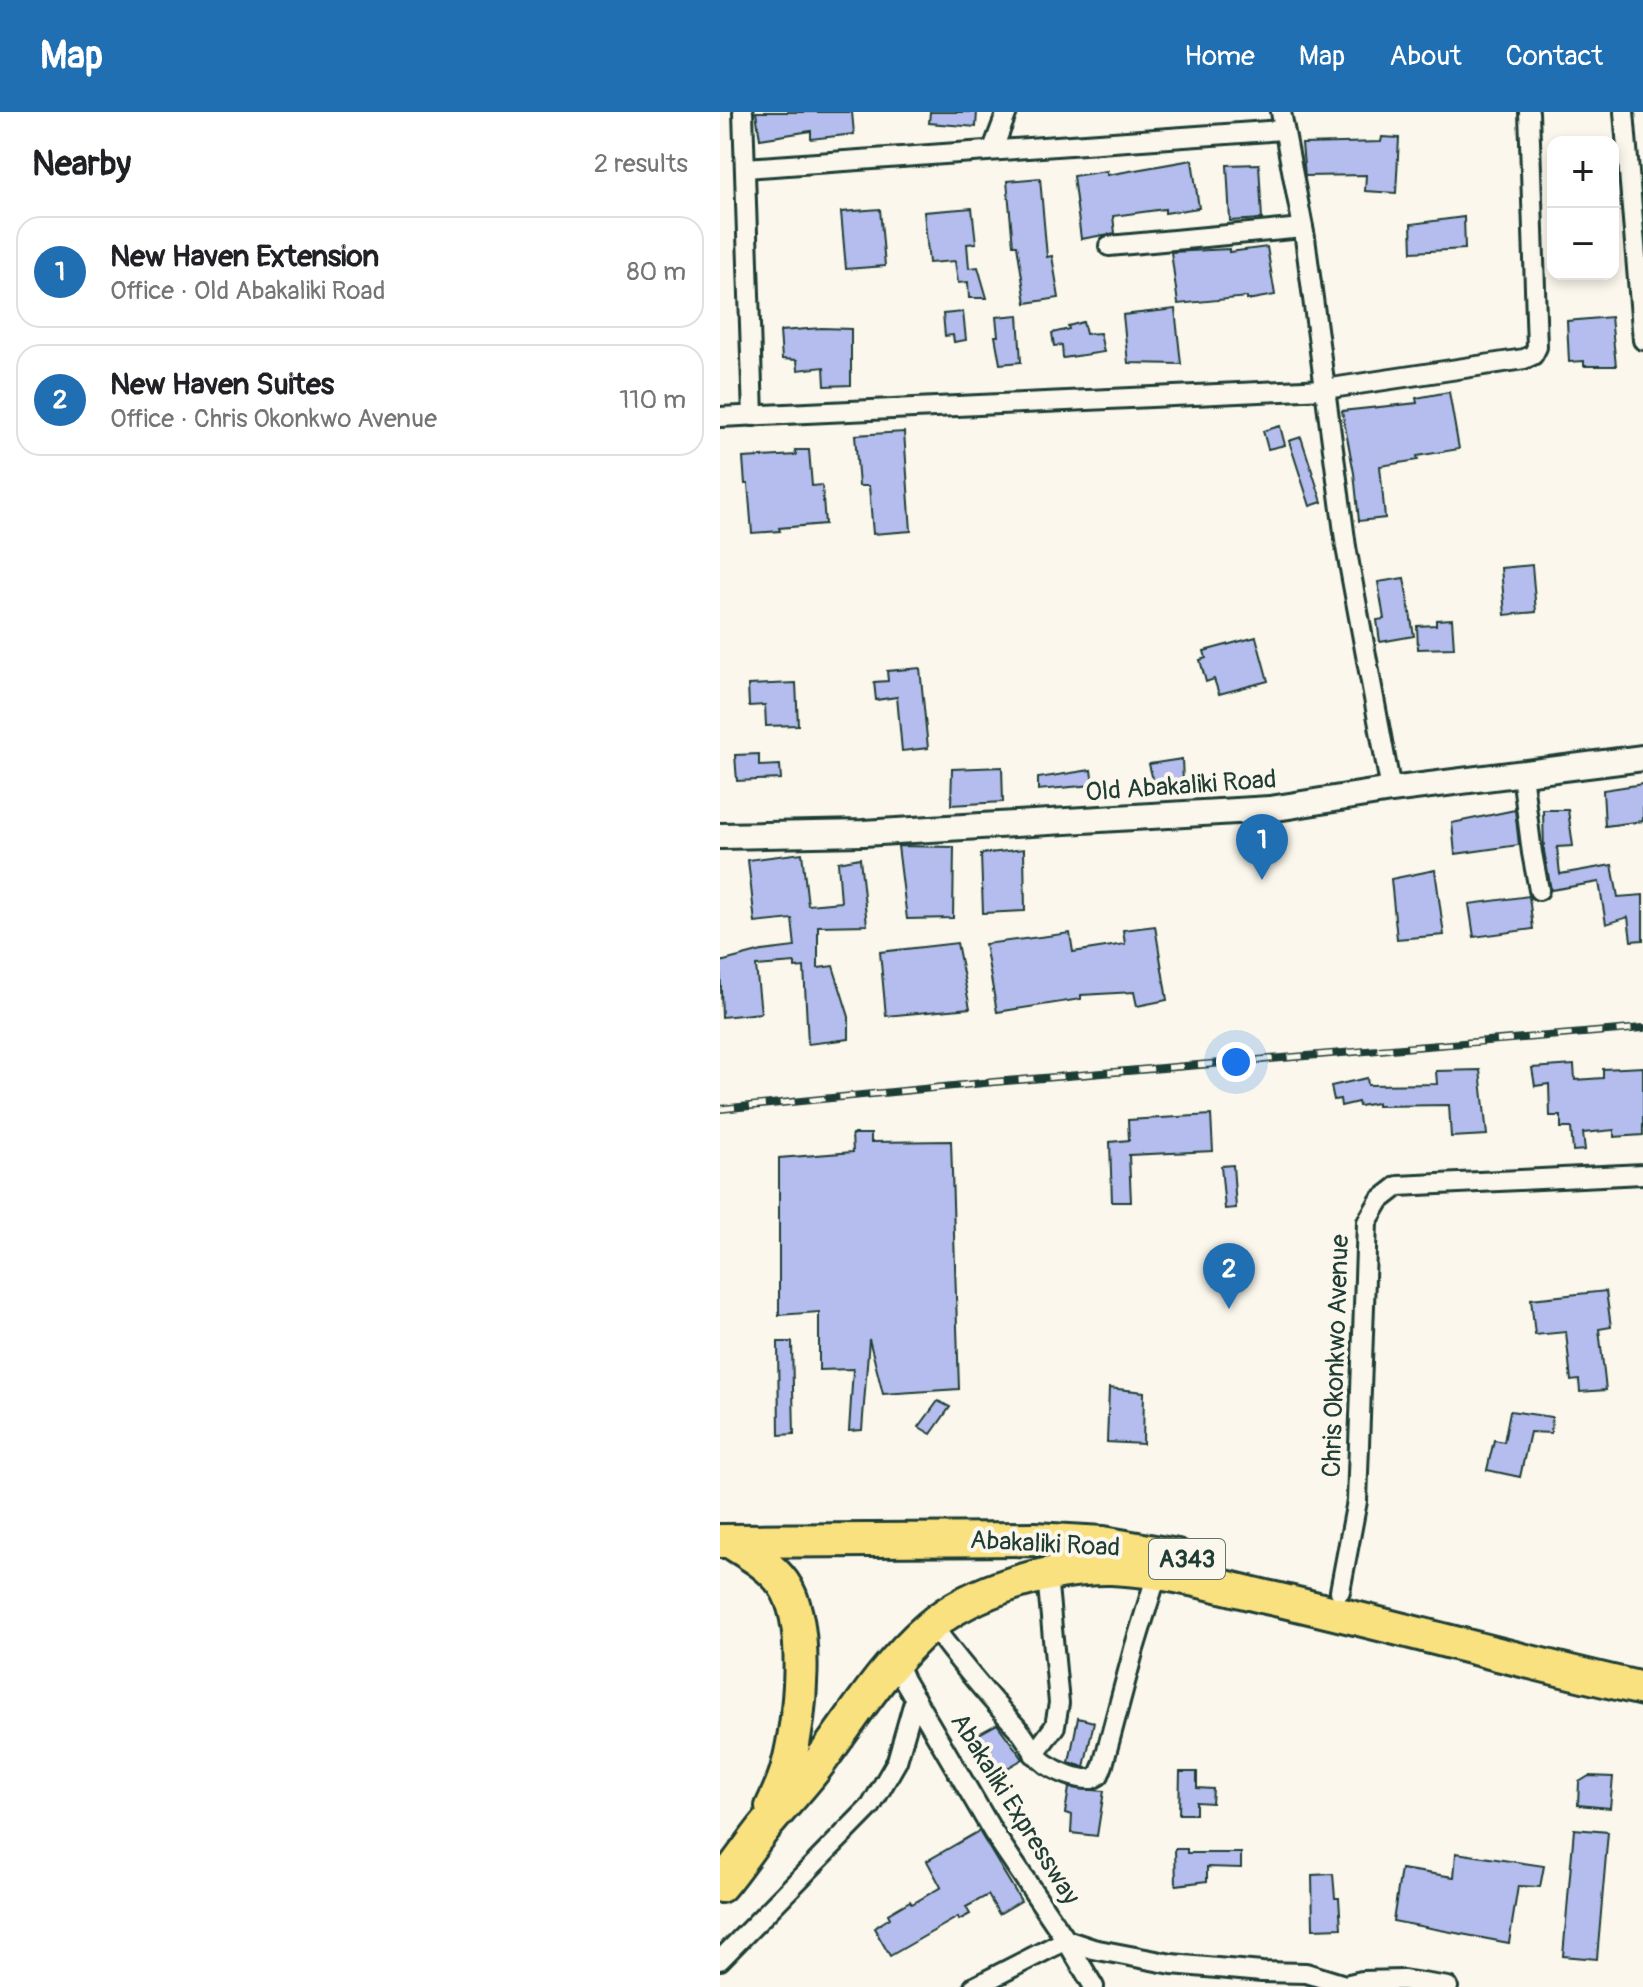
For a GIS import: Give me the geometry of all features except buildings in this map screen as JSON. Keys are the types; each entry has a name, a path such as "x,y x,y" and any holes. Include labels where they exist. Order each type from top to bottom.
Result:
{"highway":[{"name":"Abakaliki Road","path":"725,1541 1035,1539 1103,1543 1340,1591 1498,1634 1643,1668"},
{"name":"A343","path":"725,1541 758,1559 784,1584 800,1643 797,1706 788,1768 761,1831"},
{"name":"Abakaliki Road","path":"1047,1575 1112,1568 1157,1574 1339,1613 1643,1689"},
{"name":"A343","path":"720,1886 761,1831 817,1766 895,1659 932,1625 966,1604 995,1590 1047,1575"}],"main road":[{"name":"Old Abakaliki Road","path":"720,836 863,833 1270,809 1391,790 1643,758"}],"street":[{"path":"743,112 753,416"},
{"path":"993,149 1007,112"},
{"path":"720,417 1325,389 1524,359 1533,355 1537,347 1529,112"},
{"path":"1624,112 1643,340"},
{"path":"746,168 993,149 1282,121 1303,228 1346,547 1391,790"},
{"path":"1109,246 1303,228"},
{"path":"1522,774 1539,890"},
{"name":"Chris Okonkwo Avenue","path":"1340,1591 1357,1501 1367,1222 1380,1200 1398,1186 1643,1174"},
{"path":"932,1625 975,1683 1022,1734 1034,1754 1048,1766 1087,1779 1099,1775 1157,1574"},
{"path":"1034,1754 1055,1726 1059,1703 1047,1575"},
{"name":"Abakaliki Expressway","path":"895,1659 993,1832 1066,1940 1093,1949 1172,1964 1270,1973 1345,1985 1362,1981 1403,1980 1448,1987"},
{"path":"720,1960 871,1806 883,1790 897,1761 915,1698"},
{"path":"974,1987 1066,1940 1094,1987"}],"railway":[{"path":"720,1109 994,1082 1643,1028"}],"place":[{"name":"New Haven Extension","path":"1262,880"},
{"name":"New Haven Suites","path":"1229,1309"}]}
